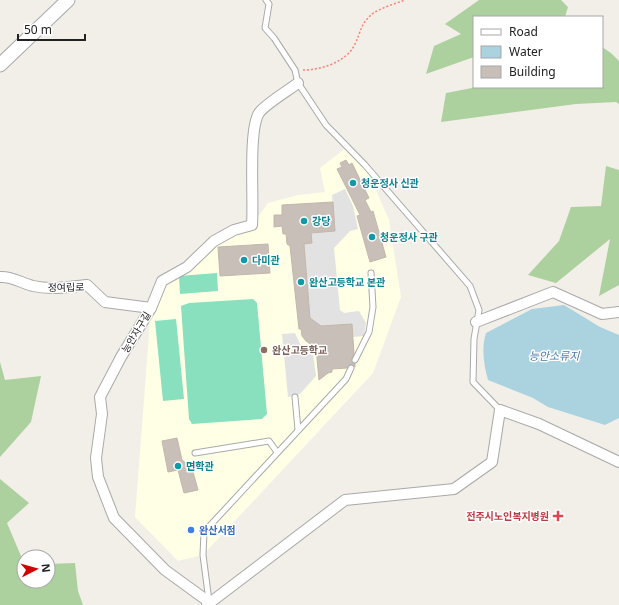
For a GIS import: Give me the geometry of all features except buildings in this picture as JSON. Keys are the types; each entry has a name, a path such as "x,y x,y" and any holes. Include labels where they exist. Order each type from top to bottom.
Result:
{"street":[{"path":"0,65 68,0"},
{"name":"능안자구길","path":"208,604 165,570 114,518 98,477 96,458 102,414 100,397 121,357 151,308 162,281 187,266 214,241 234,230 252,225 254,204 251,183 254,124 259,112 298,83"},
{"name":"정여립로","path":"0,277 8,276 33,286 60,289 87,285 105,302 151,308"},
{"path":"476,322 554,292 602,314 619,312"},
{"path":"208,604 345,500 454,489 492,462 500,410 539,424 619,462"}],"lane":[{"path":"266,0 269,4 265,28 274,38 295,70 298,83 326,125 365,165 470,286 479,310 474,339 473,382 500,410"},
{"path":"355,360 369,332 374,307 371,273"},
{"path":"208,604 203,555 204,532 346,379 351,368"},
{"path":"295,397 298,430"},
{"path":"195,453 269,441 277,452"}],"path":[{"path":"295,70 317,70 334,63 346,55 355,45 359,30 372,14 405,0"}],"shaded area":[{"name":"완산고등학교","path":"347,147 365,165 389,220 401,297 373,373 203,555 178,561 135,517 151,308 166,279 206,249 252,225 268,203 298,195 325,192 320,168"},
{"path":"345,189 353,206 358,229 350,231 334,248 340,310 344,313 359,311 366,323 364,336 353,337 352,324 321,326 310,318 304,244 312,243 311,233 335,231 332,195"},
{"path":"295,333 300,344 306,350 313,353 316,376 300,394 288,397 282,334"}],"green space":[{"path":"479,0 561,0 568,7 565,16 473,16 473,57 426,74 434,46 461,34 445,24"},
{"path":"603,48 619,61 619,104 616,102 576,104 441,122 446,93 473,88 603,88"},
{"path":"606,166 619,170 619,285 599,296 610,239 556,283 528,275 559,241 571,207 601,206"},
{"path":"217,273 218,291 180,294 179,276"},
{"path":"253,299 257,303 267,414 262,419 192,424 189,419 181,306 189,303"},
{"path":"176,319 184,399 163,401 155,321"},
{"path":"0,362 5,380 41,376 31,422 0,457"},
{"path":"0,479 29,503 7,523 18,549 16,549 16,589 56,589 56,564 75,563 78,591 83,605 0,605"}],"water":[{"name":"능안소류지","path":"564,305 600,327 619,335 619,418 605,425 548,407 533,398 488,380 484,357 484,339 486,333 532,309"}],"place":[{"name":"청운정사 신관","path":"353,183"},
{"name":"강당","path":"304,221"},
{"name":"청운정사 구관","path":"372,237"},
{"name":"다미관","path":"244,260"},
{"name":"완산고등학교 본관","path":"301,282"},
{"name":"완산고등학교","path":"264,350"},
{"name":"면학관","path":"178,466"},
{"name":"전주시노인복지병원","path":"558,516"},
{"name":"완산서점","path":"191,530"}]}
